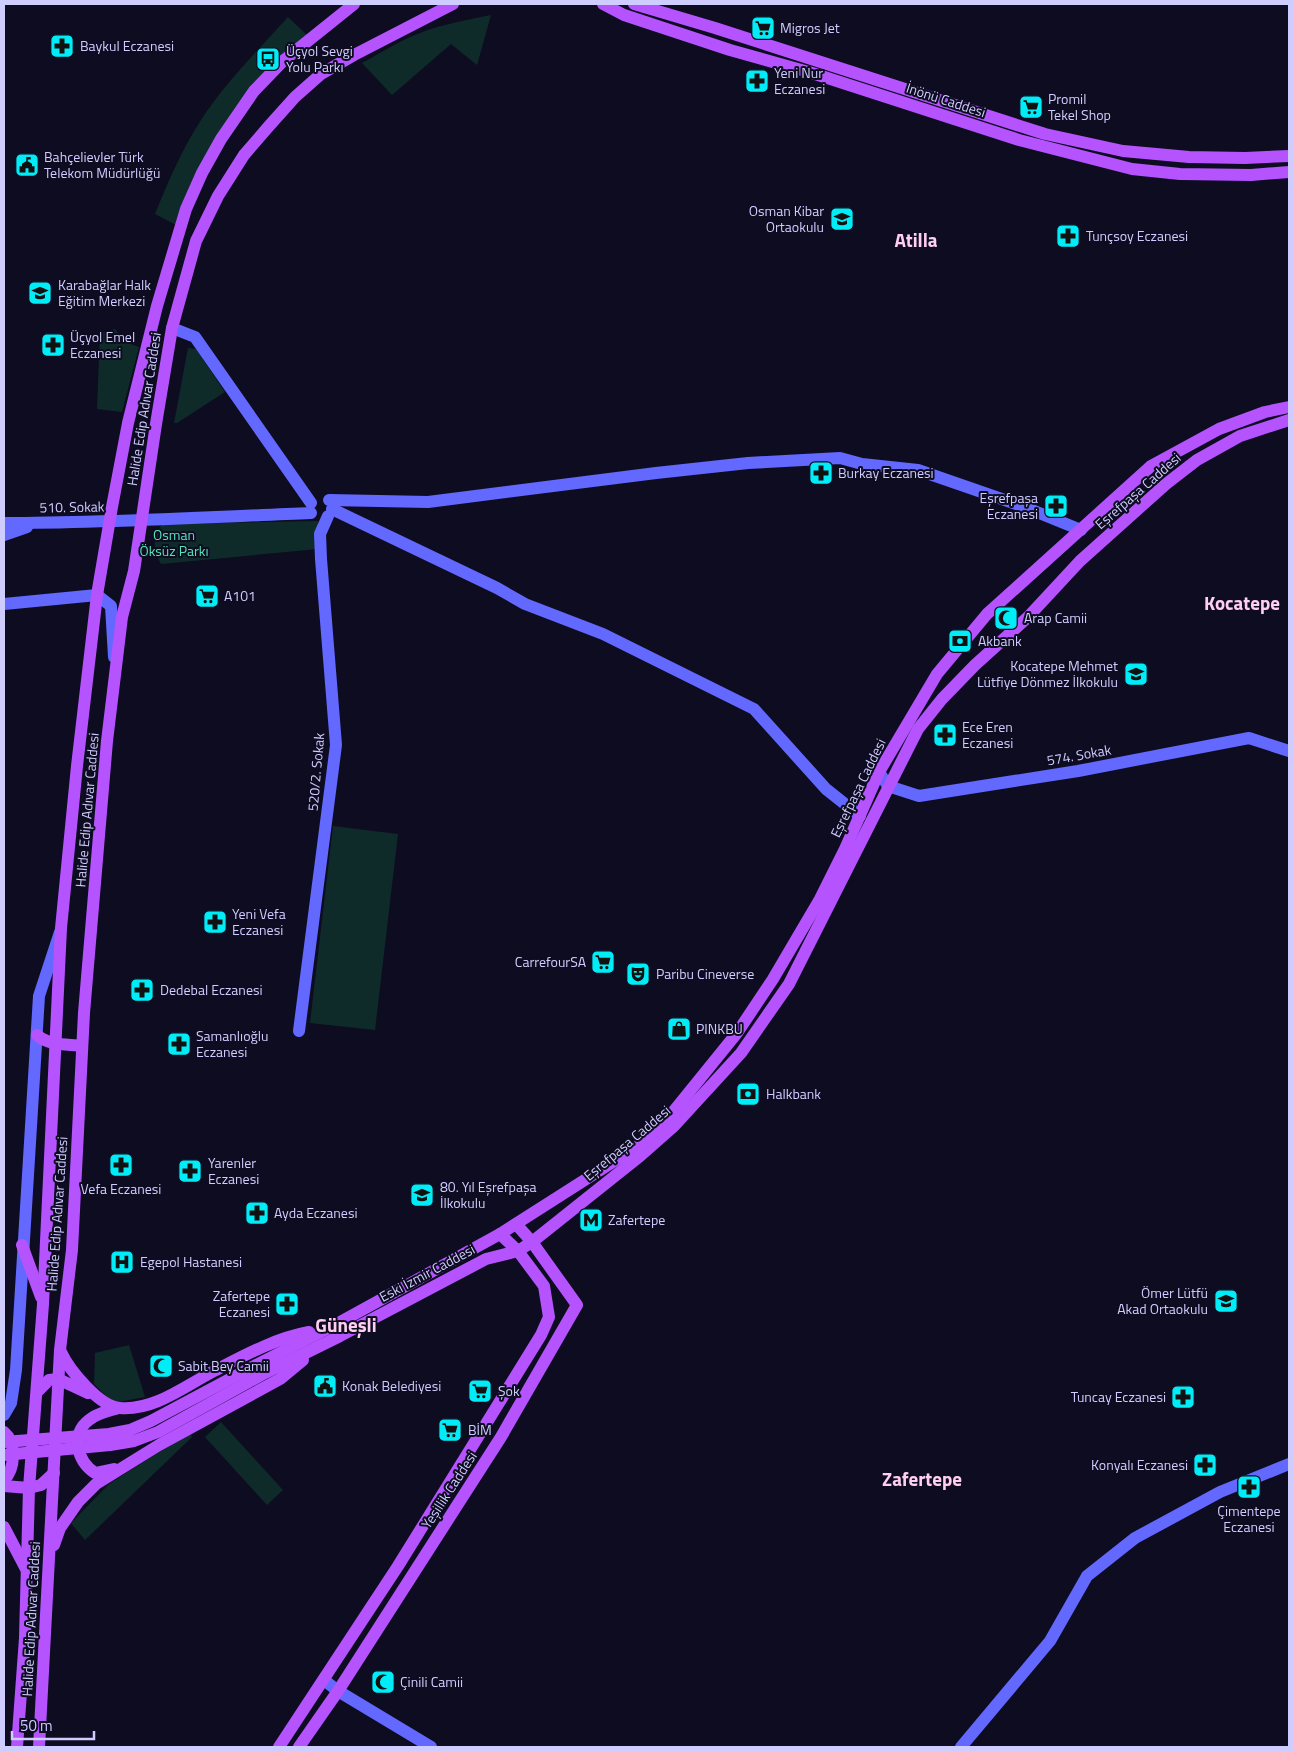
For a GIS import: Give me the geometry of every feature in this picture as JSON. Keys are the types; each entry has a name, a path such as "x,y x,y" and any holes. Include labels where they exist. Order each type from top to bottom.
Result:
{"main road":[{"path":"333,19 339,4"},
{"name":"Halide Edip Adıvar Caddesi","path":"18,1747 29,1488 44,1304 61,928 96,595 128,423 156,306 183,217 221,139 254,91 283,62 333,19 354,4"},
{"name":"Halide Edip Adıvar Caddesi","path":"40,1747 58,1379 72,1250 82,1046 107,741 122,617 134,571 172,328 196,241 218,196 244,155 295,97 321,74 451,4"},
{"name":"İnönü Caddesi","path":"603,4 624,15 730,50 840,82 1019,140 1132,170 1180,174 1251,175 1289,172"},
{"path":"634,4 716,28 1045,134 1123,151 1179,156 1245,158 1289,156"},
{"name":"Eşrefpaşa Caddesi","path":"500,1234 638,1146 673,1112 737,1033 773,979 820,899 845,849 879,772 937,674 987,614 1151,466 1219,429 1265,412 1289,407"},
{"name":"Eşrefpaşa Caddesi","path":"532,1242 640,1156 674,1126 741,1053 789,984 918,729 942,699 975,665 1028,617 1080,561 1166,484 1197,460 1240,436 1289,420"},
{"path":"37,1035 42,1040 82,1046"},
{"name":"Yeşillik Caddesi","path":"299,1747 338,1691 501,1437 577,1305 532,1242 516,1224"},
{"name":"Yeşillik Caddesi","path":"279,1747 398,1566 541,1335 549,1317 544,1286 518,1251 500,1234"},
{"name":"Eski İzmir Caddesi","path":"4,1455 110,1445 134,1441 158,1432 327,1329 500,1234"},
{"name":"Eski İzmir Caddesi","path":"4,1442 108,1434 130,1430 262,1368 320,1346 486,1259 518,1251 532,1242"},
{"path":"22,1245 44,1304"},
{"path":"128,1464 102,1473 94,1473 87,1468 78,1454 78,1436 82,1426 90,1419 118,1408 144,1406 169,1396 268,1344 299,1334 327,1329"},
{"path":"50,1555 60,1528 78,1502 96,1484 159,1445 280,1379 320,1346"},
{"path":"60,1350 73,1373 97,1398"},
{"path":"37,1392 49,1380 58,1379 72,1384 118,1408"},
{"path":"4,1432 12,1444 12,1462 11,1470 4,1480"},
{"path":"4,1486 29,1488 41,1485 54,1473"},
{"path":"4,1527 26,1570"}],"street":[{"path":"172,328 195,337 319,519 330,508 428,502 748,463 840,458 862,464 918,470 1022,506 1081,530"},
{"path":"311,508 319,497 330,508 497,588 525,604 603,634 754,709 826,789 860,816"},
{"name":"510. Sokak","path":"4,523 109,522 311,508"},
{"name":"520/2. Sokak","path":"300,1032 336,745 320,534 330,508"},
{"path":"4,535 36,523"},
{"path":"4,604 96,595 111,606 115,680"},
{"name":"574. Sokak","path":"888,786 919,796 945,793 1078,771 1249,738 1289,751"},
{"path":"879,772 888,786"},
{"path":"4,1415 11,1403 14,1390 39,996 45,972 61,928"},
{"path":"962,1747 1050,1641 1087,1576 1136,1538 1220,1492 1289,1464"},
{"path":"324,1680 338,1691 431,1747"}],"green space":[{"path":"491,15 477,65 451,44 392,95 362,63 420,33"},
{"path":"288,17 307,35 251,90 178,226 155,214 182,154 210,106"},
{"path":"115,329 125,342 139,347 122,412 97,409 100,333"},
{"path":"188,348 196,349 225,392 177,423 174,423"},
{"name":"Osman Öksüz Parkı","path":"318,521 318,549 161,564 155,549 155,539 162,524"},
{"path":"333,826 398,834 375,1030 310,1023"},
{"path":"129,1345 145,1397 113,1403 94,1384 95,1353"},
{"path":"221,1422 283,1490 267,1505 205,1437"},
{"path":"190,1432 192,1437 85,1540 71,1523 109,1484"}],"place":[{"name":"Migros Jet","path":"763,28"},
{"name":"Baykul Eczanesi","path":"62,46"},
{"name":"Üçyol Sevgi Yolu Parkı","path":"268,59"},
{"name":"Yeni Nur Eczanesi","path":"757,81"},
{"name":"Promil Tekel Shop","path":"1031,107"},
{"name":"Bahçelievler Türk Telekom Müdürlüğü","path":"27,165"},
{"name":"Osman Kibar Ortaokulu","path":"842,219"},
{"name":"Tunçsoy Eczanesi","path":"1068,236"},
{"name":"Karabağlar Halk Eğitim Merkezi","path":"40,293"},
{"name":"Üçyol Emel Eczanesi","path":"53,345"},
{"name":"Burkay Eczanesi","path":"821,473"},
{"name":"Eşrefpaşa Eczanesi","path":"1056,506"},
{"name":"A101","path":"207,596"},
{"name":"Arap Camii","path":"1006,618"},
{"name":"Akbank","path":"960,641"},
{"name":"Kocatepe Mehmet Lütfiye Dönmez İlkokulu","path":"1136,674"},
{"name":"Ece Eren Eczanesi","path":"945,735"},
{"name":"Yeni Vefa Eczanesi","path":"215,922"},
{"name":"CarrefourSA","path":"603,962"},
{"name":"Paribu Cineverse","path":"638,974"},
{"name":"Dedebal Eczanesi","path":"142,990"},
{"name":"PINKBU","path":"679,1029"},
{"name":"Samanlıoğlu Eczanesi","path":"179,1044"},
{"name":"Halkbank","path":"748,1094"},
{"name":"Vefa Eczanesi","path":"121,1165"},
{"name":"Yarenler Eczanesi","path":"190,1171"},
{"name":"80. Yıl Eşrefpaşa İlkokulu","path":"422,1195"},
{"name":"Ayda Eczanesi","path":"257,1213"},
{"name":"Zafertepe","path":"591,1220"},
{"name":"Egepol Hastanesi","path":"122,1262"},
{"name":"Ömer Lütfü Akad Ortaokulu","path":"1226,1301"},
{"name":"Zafertepe Eczanesi","path":"287,1304"},
{"name":"Sabit Bey Camii","path":"161,1366"},
{"name":"Konak Belediyesi","path":"325,1386"},
{"name":"Şok","path":"480,1391"},
{"name":"Tuncay Eczanesi","path":"1183,1397"},
{"name":"BİM","path":"450,1430"},
{"name":"Konyalı Eczanesi","path":"1205,1465"},
{"name":"Çimentepe Eczanesi","path":"1249,1487"},
{"name":"Çinili Camii","path":"383,1682"}],"district":[{"name":"Atilla","path":"916,240"},
{"name":"Kocatepe","path":"1242,603"},
{"name":"Güneşli","path":"346,1325"},
{"name":"Zafertepe","path":"922,1479"}]}
